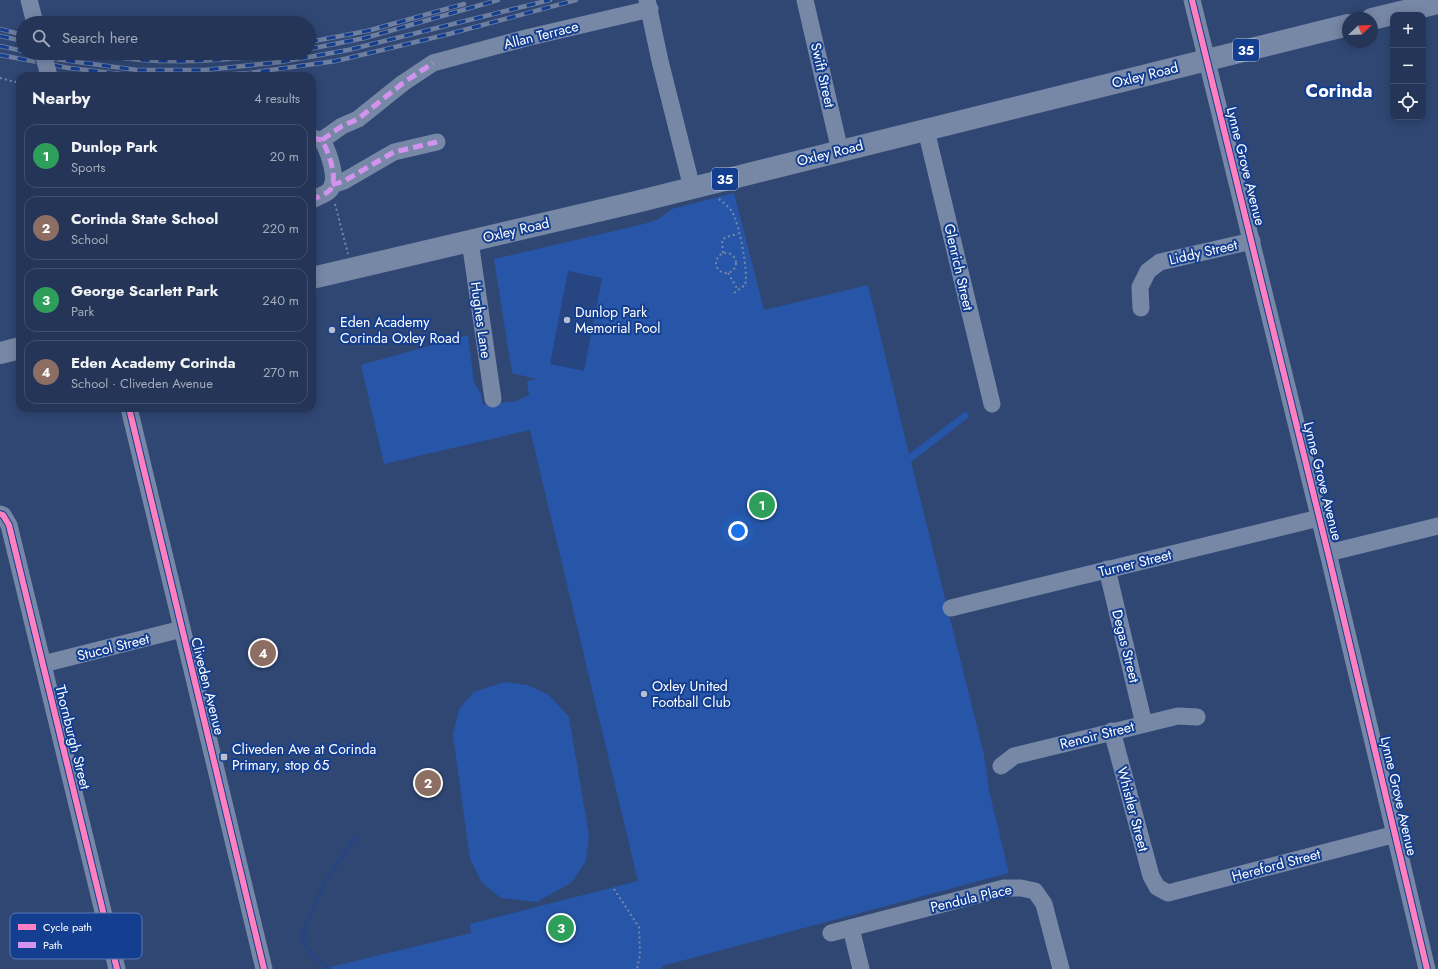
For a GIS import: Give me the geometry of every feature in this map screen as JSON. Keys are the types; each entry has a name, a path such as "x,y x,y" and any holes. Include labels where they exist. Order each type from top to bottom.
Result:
{"main road":[{"path":"1378,18 1438,3"},
{"name":"Oxley Road","path":"316,277 692,188 1342,26"},
{"path":"0,353 16,349"}],"street":[{"path":"30,0 33,16"},
{"name":"Swift Street","path":"805,0 840,150"},
{"name":"Lynne Grove Avenue","path":"1192,0 1208,59 1328,553 1427,969"},
{"name":"Allan Terrace","path":"317,139 358,119 403,83 433,63 648,5 660,61 692,188"},
{"path":"45,60 48,72"},
{"name":"Glenrich Street","path":"926,130 992,404"},
{"path":"317,139 327,149 334,175 330,188"},
{"path":"316,197 394,152 437,142"},
{"name":"Hughes Lane","path":"470,240 493,399"},
{"name":"Liddy Street","path":"1141,308 1140,288 1148,272 1160,262 1252,241"},
{"name":"Cliveden Avenue","path":"130,412 264,969"},
{"name":"Thornburgh Street","path":"0,514 3,515 9,525 103,913"},
{"name":"Turner Street","path":"951,608 1319,518"},
{"path":"1328,553 1438,526"},
{"name":"Degas Street","path":"1107,569 1144,724"},
{"name":"Stucol Street","path":"43,664 182,629"},
{"name":"Renoir Street","path":"1001,766 1014,756 1112,731 1178,716 1197,717"},
{"name":"Whistler Street","path":"1112,731 1151,876 1157,887"},
{"name":"Hereford Street","path":"1157,887 1168,893 1396,834"},
{"name":"Pendula Place","path":"831,933 1004,888 1020,888 1035,891 1044,904 1060,969"},
{"path":"851,928 861,969"},
{"name":"Thornburgh Street","path":"115,959 117,969"}],"path":[{"path":"0,78 16,82"},
{"path":"330,188 348,254"},
{"path":"717,194 718,199 732,210 746,274 745,285 734,293"},
{"path":"723,253 722,240 726,237 738,234"},
{"path":"723,253 732,254 735,260 735,266 728,273 724,273 719,270 716,264 717,258 723,253"},
{"path":"728,273 738,290"},
{"path":"614,889 639,927 640,955 637,969"}],"shaded area":[{"path":"734,193 764,310 868,285 909,454 966,411 969,417 911,462 984,755 989,791 1009,873 662,966 662,969 322,969 471,933 470,924 638,881 530,430 384,464 361,365 468,335 474,382 481,394 483,405 516,401 529,395 527,381 536,379 512,373 494,259 644,224 659,219 672,209"},
{"path":"568,271 602,278 584,371 550,364"},
{"path":"504,682 527,685 549,695 569,717 589,836 586,861 571,883 537,902 501,898 482,883 470,859 453,735 459,709 474,692"}],"waterway":[{"path":"329,969 316,959 308,950 303,940 304,929 325,882 355,838"}],"railway":[{"path":"316,48 365,38 498,0"},
{"path":"316,56 348,50 550,0"},
{"path":"256,72 336,61 449,34 576,0"},
{"path":"316,41 367,31 464,4"},
{"path":"0,29 16,33"},
{"path":"0,36 16,39"},
{"path":"0,46 16,49"},
{"path":"0,55 16,58"},
{"path":"27,60 69,68 104,72"},
{"path":"62,60 137,70 205,70 292,60"},
{"path":"140,60 211,60"}],"marked path":[{"path":"322,140 342,126 358,119 403,83 433,63"},
{"path":"316,139 322,140 330,158 333,173 332,186 329,191 316,198"},
{"path":"332,185 344,181 394,152 437,142"}],"cycle path":[{"path":"1192,0 1328,553 1427,969"},
{"path":"130,412 264,969"},
{"path":"0,514 3,515 9,525 103,913"},
{"path":"115,959 117,969"}],"place":[{"name":"Dunlop Park Memorial Pool","path":"567,320"},
{"name":"Eden Academy Corinda Oxley Road","path":"332,330"},
{"name":"Dunlop Park","path":"762,505"},
{"name":"Eden Academy Corinda","path":"263,653"},
{"name":"Oxley United Football Club","path":"644,694"},
{"name":"Cliveden Ave at Corinda Primary, stop 65","path":"224,757"},
{"name":"Corinda State School","path":"428,783"},
{"name":"George Scarlett Park","path":"561,928"}],"district":[{"name":"Corinda","path":"1339,91"}]}
